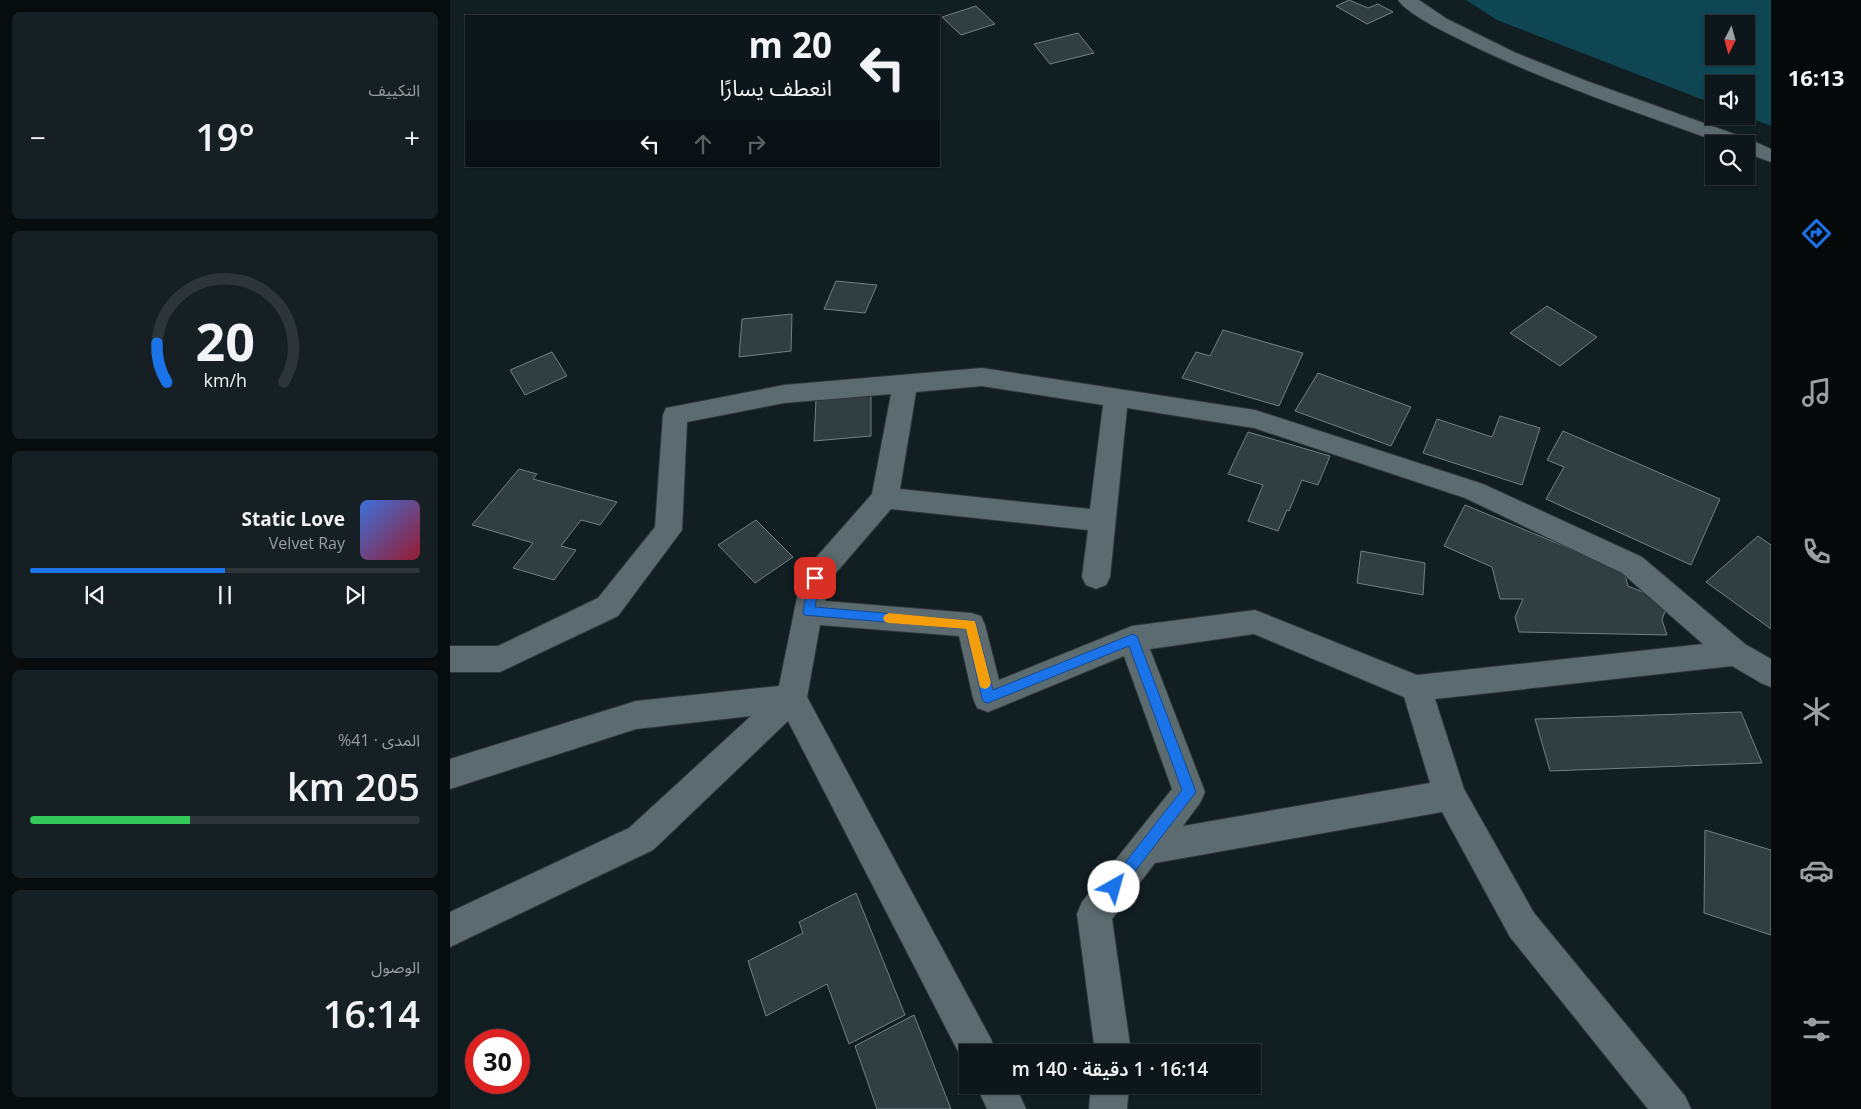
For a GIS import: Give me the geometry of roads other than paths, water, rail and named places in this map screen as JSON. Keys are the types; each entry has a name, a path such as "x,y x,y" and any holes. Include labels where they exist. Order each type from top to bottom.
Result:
{"street":[{"path":"1407,0 1441,22 1509,56 1577,84 1720,135"},
{"path":"1755,149 1771,156"},
{"path":"450,658 500,659 608,607 668,530 675,415 784,394 982,377 1255,419 1474,491 1632,565 1734,653 1771,674"},
{"path":"450,930 640,839 792,698 815,578 885,498 905,384"},
{"path":"1096,578 1116,397"},
{"path":"885,498 1102,521"},
{"path":"809,612 971,625 988,698 1132,639 1255,622 1416,688 1734,653"},
{"path":"1113,1044 1094,914 1189,792 1132,639"},
{"path":"1416,688 1450,796 1522,925 1672,1109"},
{"path":"450,774 636,715 792,698"},
{"path":"792,698 974,1044"},
{"path":"1146,848 1450,796"},
{"path":"1000,1094 1007,1109"},
{"path":"1108,1109 1109,1094"}]}
